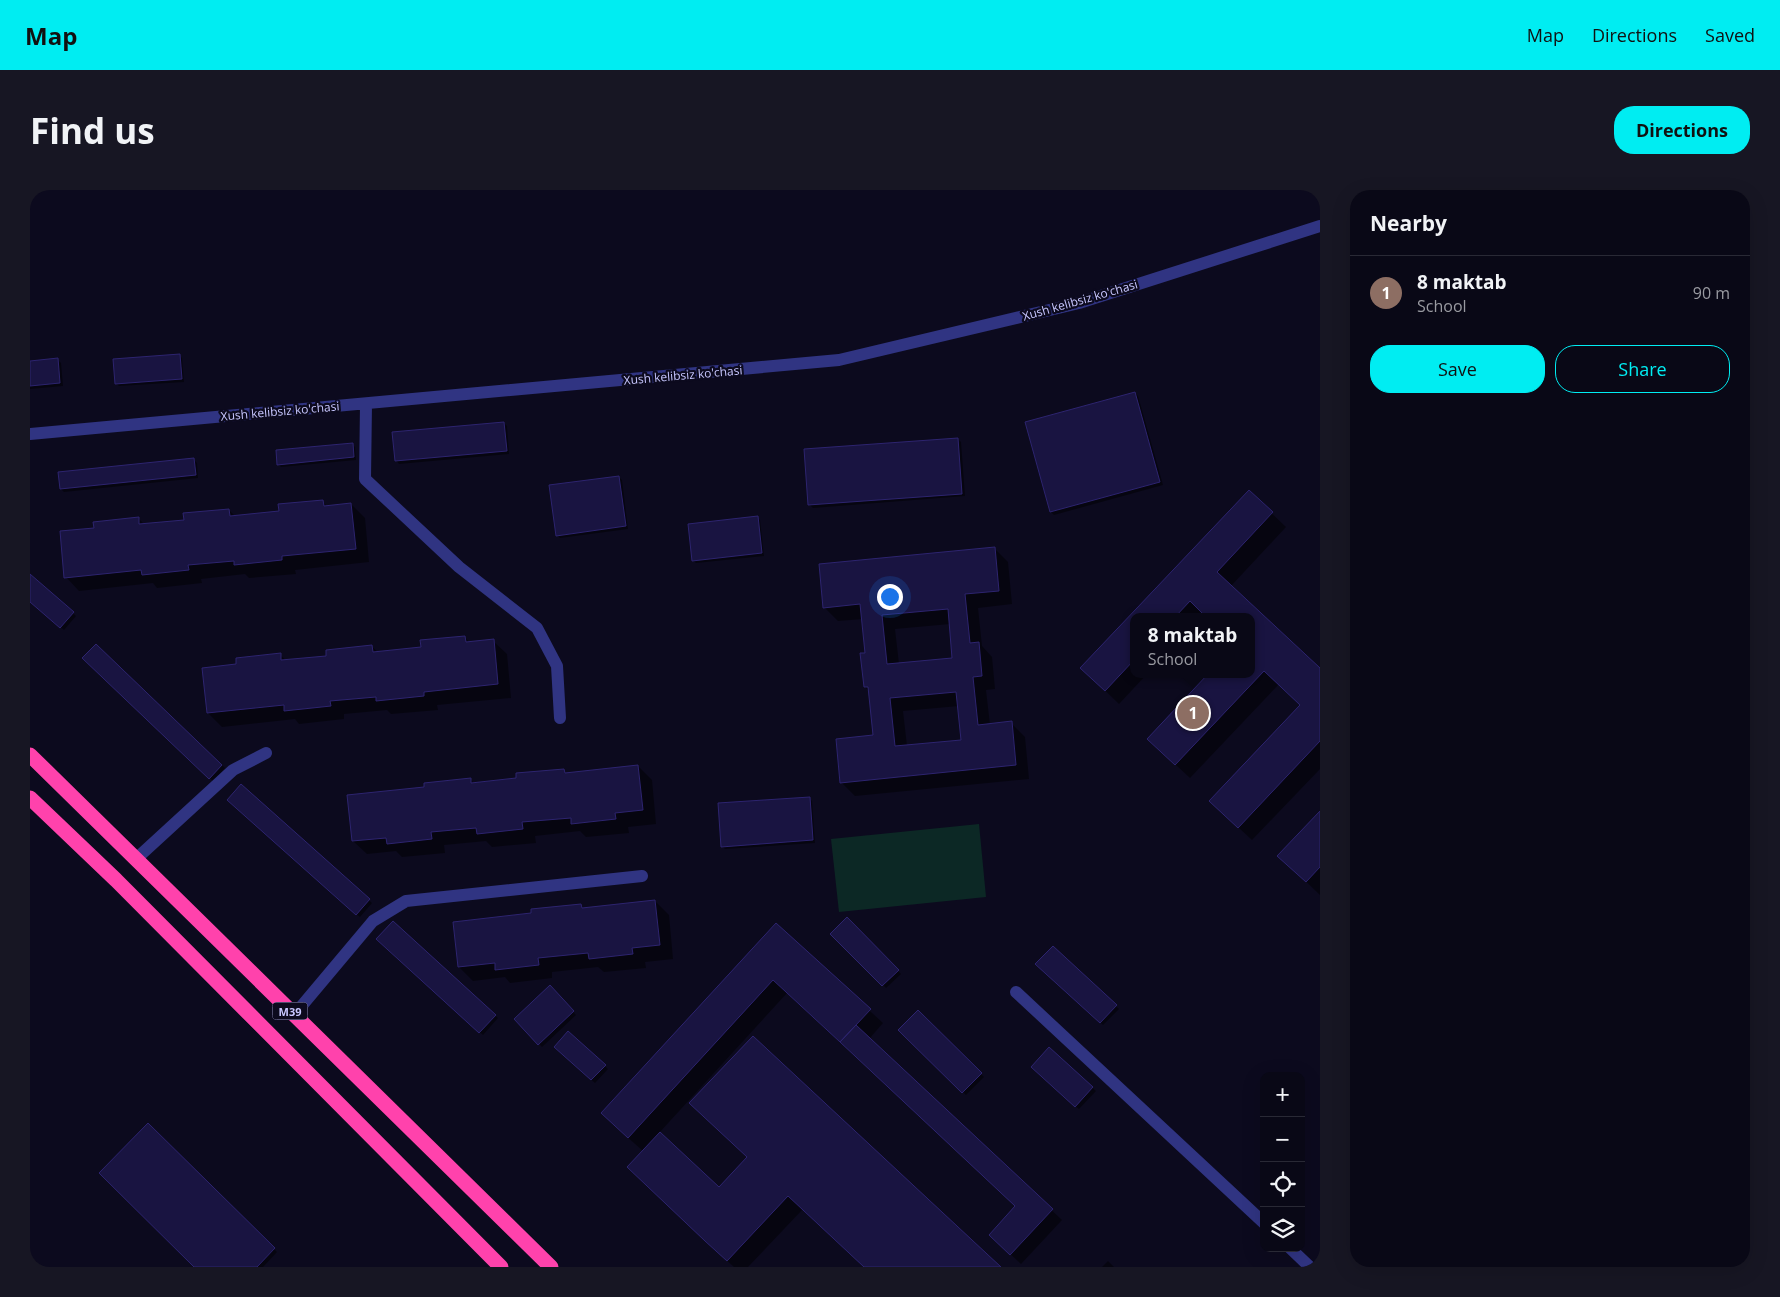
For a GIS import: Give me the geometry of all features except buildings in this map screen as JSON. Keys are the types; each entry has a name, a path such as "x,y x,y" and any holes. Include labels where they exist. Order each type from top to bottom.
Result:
{"highway":[{"name":"M39","path":"30,755 551,1267"},
{"name":"M39","path":"30,798 116,880 502,1267"}],"street":[{"name":"Xush kelibsiz ko'chasi","path":"30,434 839,360 1079,303 1320,226"},
{"path":"366,404 365,479 459,567 537,628 557,666 560,718"},
{"path":"136,859 233,770 266,753"},
{"path":"294,1015 373,921 406,901 642,876"},
{"path":"1016,992 1260,1220"},
{"path":"1294,1252 1310,1267"}],"green space":[{"path":"979,824 986,897 839,912 831,839"}],"place":[{"name":"8 maktab","path":"1193,713"}]}
